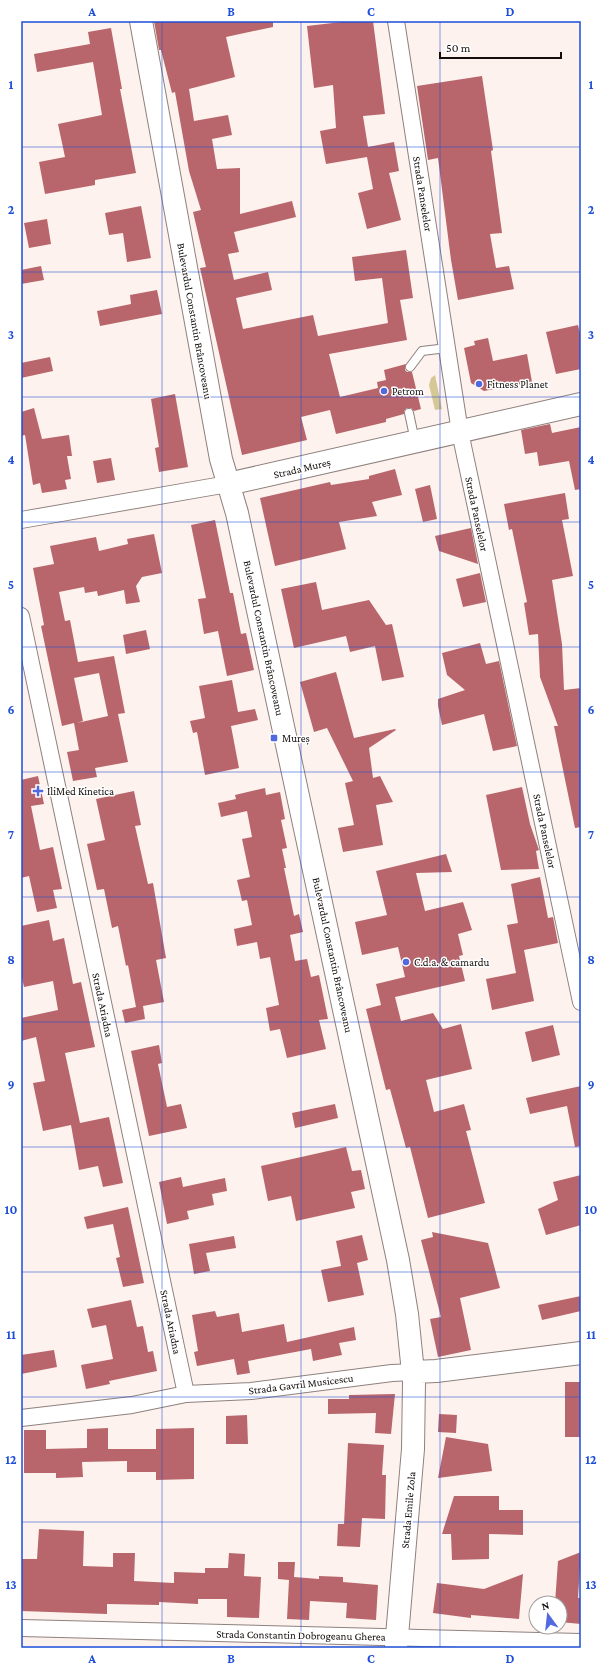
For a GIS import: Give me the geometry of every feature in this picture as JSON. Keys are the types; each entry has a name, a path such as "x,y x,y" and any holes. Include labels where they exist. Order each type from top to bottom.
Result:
{"main road":[{"name":"Bulevardul Constantin Brâncoveanu","path":"141,21 219,452 241,529 396,1252 407,1314 414,1372"},
{"name":"Strada Mureș","path":"228,484 581,404"},
{"name":"Strada Gavril Musicescu","path":"414,1372 436,1371 581,1353"},
{"name":"Strada Emile Zola","path":"397,1643 413,1448 414,1372"}],"street":[{"name":"Strada Panselelor","path":"396,21 460,432 581,1002"},
{"name":"Strada Mureș","path":"21,520 228,484"},
{"name":"Strada Ariadna","path":"21,616 186,1394"},
{"name":"Strada Gavril Musicescu","path":"21,1418 132,1406 186,1394 251,1390 392,1373 414,1372"},
{"name":"Strada Constantin Dobrogeanu Gherea","path":"21,1628 397,1643 581,1642"}],"lane":[{"path":"410,367 422,351 447,348"},
{"path":"409,413 416,442"}],"shaded area":[{"path":"435,375 442,409 435,410 429,385 431,378"}],"building":[{"path":"154,21 273,21 273,27 226,37 235,77 189,89 194,121 228,115 232,135 212,139 217,169 240,168 240,214 292,201 296,217 234,232 239,252 228,254 234,280 268,272 272,290 236,298 243,329 313,315 318,336 388,323 382,278 355,281 352,257 406,250 413,298 400,300 407,340 329,354 340,397 378,388 377,382 386,380 384,370 406,364 405,370 407,372 412,372 421,409 414,411 411,408 407,408 404,411 404,414 386,419 386,422 336,434 330,410 301,417 307,440 242,455 200,268 206,267 193,212 201,210 189,171 175,92 172,93 161,50 159,50"},
{"path":"350,21 373,21 385,114 363,116 368,147 394,142 399,171 389,173 401,220 367,229 358,193 373,189 367,157 326,164 320,131 336,128 333,85 314,88 307,26"},
{"path":"111,28 122,89 120,89 136,173 95,180 95,185 45,194 39,162 65,157 58,124 102,115 93,62 37,72 34,54 90,44 88,32"},
{"path":"482,76 493,150 491,151 502,233 490,234 496,268 509,266 514,289 458,300 451,260 438,158 428,160 417,86"},
{"path":"141,206 151,258 127,262 123,233 109,235 105,213"},
{"path":"47,219 51,244 29,248 24,223"},
{"path":"41,266 44,280 21,284 21,270"},
{"path":"157,290 162,314 100,326 97,311 131,304 130,295"},
{"path":"578,325 581,338 581,369 556,374 546,332"},
{"path":"488,338 493,361 527,354 532,382 484,391 471,383 464,348 475,345 474,341"},
{"path":"50,357 53,371 21,378 21,363"},
{"path":"175,394 188,467 159,472 155,448 159,447 151,399"},
{"path":"34,408 42,439 69,435 72,456 67,456 71,479 65,480 67,489 42,493 40,483 33,485 25,435 21,436 21,412"},
{"path":"550,424 552,433 581,427 581,489 575,490 569,461 539,466 537,452 525,454 521,430"},
{"path":"111,458 115,480 97,483 93,461"},
{"path":"395,469 402,495 372,502 377,516 339,522 346,549 275,566 260,498 330,482 331,485 369,479 369,476"},
{"path":"430,485 437,519 423,522 415,489"},
{"path":"565,493 569,519 562,520 573,576 552,580 562,644 564,690 581,688 581,827 575,828 554,726 558,726 540,677 538,634 529,635 524,603 527,602 512,529 509,530 504,504"},
{"path":"215,520 230,593 233,593 241,634 246,633 254,670 227,676 218,631 204,634 198,599 206,598 191,525"},
{"path":"471,528 478,564 439,551 435,536"},
{"path":"154,534 162,573 142,577 136,586 140,602 126,604 124,590 98,596 97,591 85,593 84,587 59,592 65,621 70,620 78,662 114,656 125,713 118,714 128,762 95,768 97,777 73,781 67,752 79,750 74,723 62,726 41,626 44,625 33,568 54,564 50,546 96,537 99,551 128,544 127,539","holes":["99,673 108,716 77,723 83,721 74,678"]},
{"path":"480,573 486,602 463,607 456,579"},
{"path":"316,582 322,610 369,600 386,625 392,624 404,677 382,681 375,646 350,652 346,636 294,648 281,589"},
{"path":"146,630 150,649 126,654 123,635"},
{"path":"480,643 486,664 499,661 517,746 493,751 484,714 442,725 438,699 465,690 447,675 442,653"},
{"path":"336,672 354,738 396,730 369,748 373,778 380,776 393,802 376,805 383,845 343,852 338,828 354,825 345,783 353,781 327,728 314,732 300,682"},
{"path":"232,680 238,712 255,709 258,720 231,726 239,768 205,775 197,732 193,733 190,721 205,718 199,686"},
{"path":"38,776 44,804 31,806 40,850 53,847 62,889 53,890 57,908 37,912 29,876 21,878 21,780"},
{"path":"522,787 530,824 539,850 536,851 539,869 501,870 486,795"},
{"path":"265,788 266,795 280,792 285,819 281,820 287,848 282,849 286,868 284,868 294,916 299,914 303,932 290,935 295,961 307,959 311,977 319,975 328,1019 319,1020 326,1049 287,1058 280,1029 270,1031 266,1008 279,1005 270,957 260,959 257,942 237,946 234,929 252,925 247,900 242,901 237,880 250,877 242,839 252,837 247,811 221,817 218,803 236,799 235,795"},
{"path":"134,791 141,825 135,826 148,884 153,883 166,958 156,960 164,1002 143,1006 145,1019 125,1023 122,1010 136,1007 128,965 126,966 118,926 112,928 104,889 97,890 87,844 105,840 96,799"},
{"path":"446,854 452,872 416,873 425,911 463,902 472,930 458,934 463,955 459,956 465,981 395,997 401,1021 433,1013 443,1029 461,1024 472,1069 426,1080 434,1112 464,1104 471,1130 466,1131 485,1203 428,1218 410,1147 406,1148 390,1089 386,1090 366,1009 381,1005 376,984 405,977 398,947 362,955 355,922 387,915 376,871"},
{"path":"540,877 548,918 553,917 558,943 524,950 534,1001 492,1010 486,979 516,973 507,925 518,923 511,884"},
{"path":"49,920 53,941 64,938 73,984 81,982 95,1047 65,1053 80,1123 109,1117 123,1183 103,1187 98,1166 79,1170 71,1125 43,1131 33,1083 45,1081 36,1037 21,1041 21,1018 58,1010 53,981 24,987 21,973 21,926"},
{"path":"553,1025 560,1055 532,1062 525,1032"},
{"path":"159,1045 162,1063 158,1064 167,1107 181,1104 187,1128 149,1136 131,1051"},
{"path":"581,1086 581,1146 575,1147 567,1106 530,1114 526,1098"},
{"path":"335,1104 338,1118 295,1128 292,1113"},
{"path":"346,1147 352,1171 361,1170 365,1189 351,1192 355,1208 296,1221 291,1196 268,1201 261,1166"},
{"path":"581,1175 581,1225 546,1235 538,1209 558,1200 553,1182"},
{"path":"181,1177 183,1187 225,1178 227,1191 212,1194 214,1205 187,1211 189,1219 167,1224 159,1182"},
{"path":"128,1207 144,1283 123,1287 116,1258 120,1257 113,1224 87,1229 84,1217"},
{"path":"432,1232 488,1243 500,1288 460,1298 471,1350 438,1357 430,1319 441,1317 421,1240 433,1237"},
{"path":"362,1235 368,1260 357,1263 364,1295 328,1302 321,1270 341,1266 336,1241"},
{"path":"234,1236 236,1248 206,1253 210,1271 194,1274 189,1244"},
{"path":"581,1296 581,1311 542,1320 538,1305"},
{"path":"131,1300 137,1327 143,1326 148,1352 153,1351 157,1371 109,1381 110,1384 86,1389 81,1365 113,1359 106,1325 92,1328 87,1309"},
{"path":"215,1311 217,1317 239,1313 242,1332 284,1324 287,1342 354,1327 356,1340 339,1343 342,1355 313,1361 311,1349 248,1361 250,1373 237,1375 234,1359 197,1366 194,1352 198,1351 192,1315"},
{"path":"54,1350 57,1367 21,1374 21,1355"},
{"path":"565,1382 581,1382 581,1437 565,1437"},
{"path":"395,1394 391,1434 375,1433 376,1413 328,1414 328,1399 349,1399 349,1395"},
{"path":"439,1414 457,1415 456,1433 438,1432"},
{"path":"247,1415 248,1444 226,1444 226,1416"},
{"path":"108,1428 108,1449 156,1449 156,1429 194,1428 194,1479 156,1480 156,1472 127,1472 127,1461 82,1462 83,1477 56,1478 56,1473 24,1473 24,1430 46,1430 46,1449 87,1448 87,1429"},
{"path":"446,1437 488,1444 492,1471 438,1478"},
{"path":"348,1443 384,1445 382,1475 386,1475 385,1519 362,1518 360,1547 337,1546 338,1524 344,1524"},
{"path":"454,1496 499,1496 499,1510 523,1510 523,1535 489,1534 489,1559 452,1560 451,1534 442,1534"},
{"path":"39,1529 84,1531 83,1566 113,1567 113,1553 135,1553 134,1581 174,1583 174,1572 205,1573 205,1568 228,1568 229,1553 245,1554 244,1576 261,1577 259,1618 227,1617 227,1599 198,1599 198,1604 159,1602 159,1605 107,1604 107,1614 21,1611 21,1559 37,1559"},
{"path":"581,1552 578,1598 581,1598 581,1624 568,1623 568,1595 556,1595 558,1561"},
{"path":"278,1562 295,1562 294,1577 319,1579 319,1576 343,1577 343,1582 378,1585 376,1620 346,1618 347,1603 310,1601 309,1620 287,1619 289,1580 278,1579"},
{"path":"523,1574 519,1619 471,1615 471,1618 433,1613 437,1583 484,1589"}],"place":[{"name":"Fitness Planet","path":"479,384"},
{"name":"Petrom","path":"384,391"},
{"name":"Mureș","path":"274,738"},
{"name":"IliMed Kinetica","path":"38,791"},
{"name":"C.d.a. & camardu","path":"406,962"}]}
